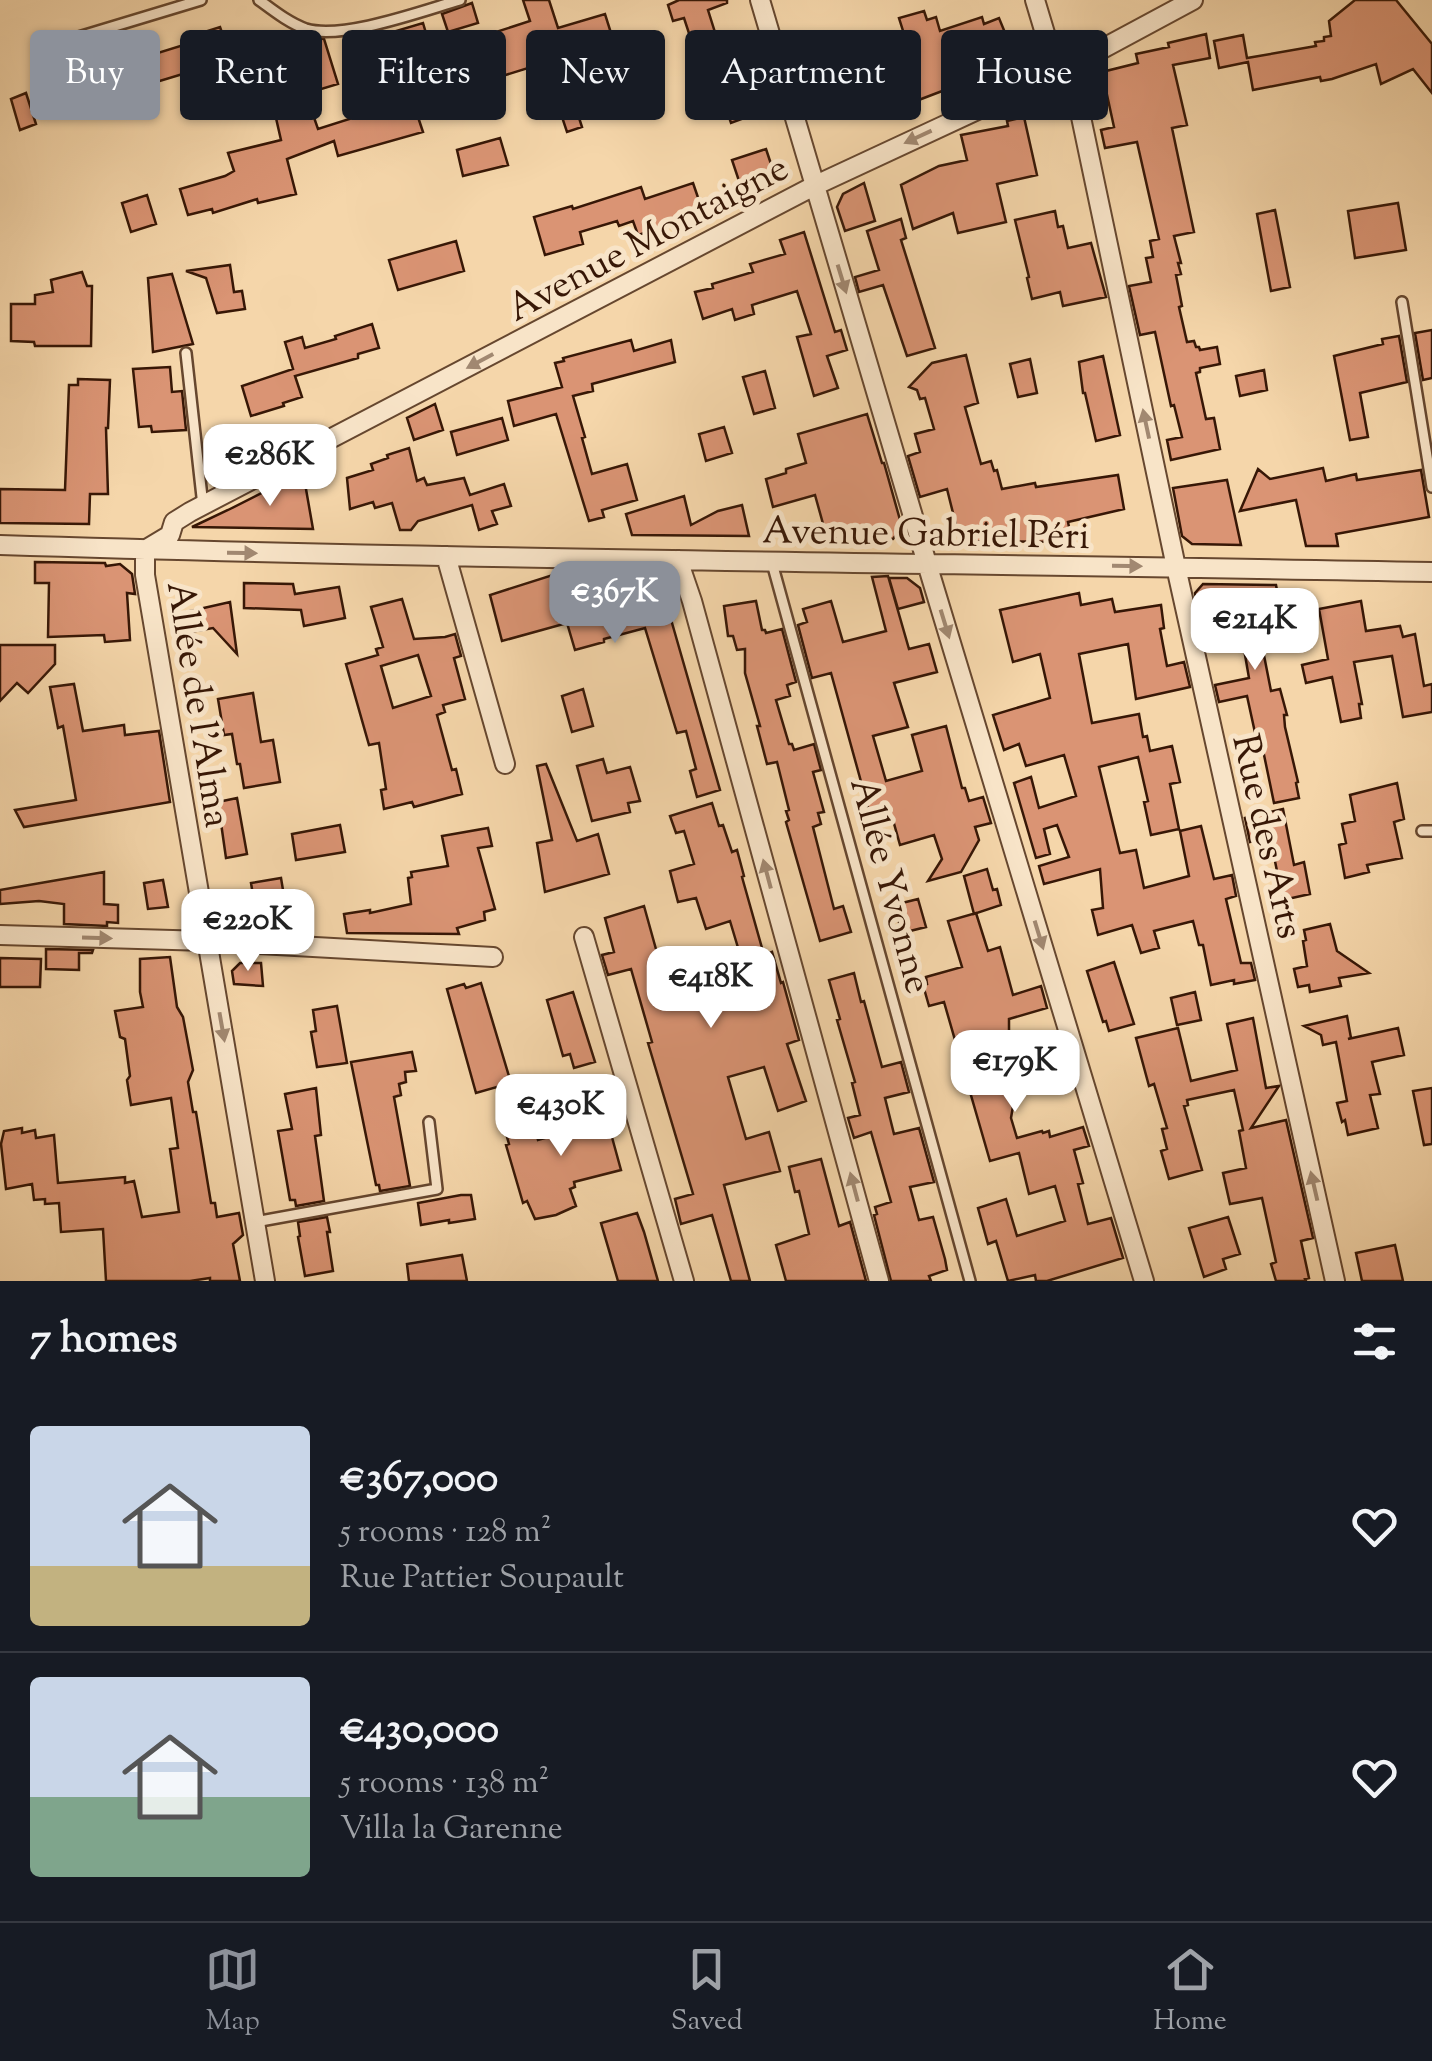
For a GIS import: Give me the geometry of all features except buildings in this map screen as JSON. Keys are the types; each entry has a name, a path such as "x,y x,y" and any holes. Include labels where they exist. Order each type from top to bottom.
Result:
{"street":[{"path":"760,0 1144,1281"},
{"name":"Rue des Arts","path":"1035,0 1044,30"},
{"name":"Avenue Montaigne","path":"1108,46 1193,0"},
{"name":"Avenue Montaigne","path":"145,551 170,535 174,522 203,506 814,186 956,120"},
{"name":"Rue des Arts","path":"1082,120 1176,567 1335,1281"},
{"name":"Avenue Gabriel Péri","path":"0,545 772,563 1432,572"},
{"name":"Allée de l'Alma","path":"145,551 145,574 265,1281"},
{"path":"446,556 505,764"},
{"path":"678,560 880,1281"},
{"path":"0,935 493,957"},
{"path":"584,937 684,1281"}],"lane":[{"path":"102,30 201,0"},
{"path":"259,0 309,30 351,30 460,0"},
{"path":"1402,302 1432,487"},
{"path":"186,353 203,506"},
{"name":"Allée Yvonne","path":"772,563 970,1281"},
{"path":"255,1222 437,1189 429,1122"}]}
